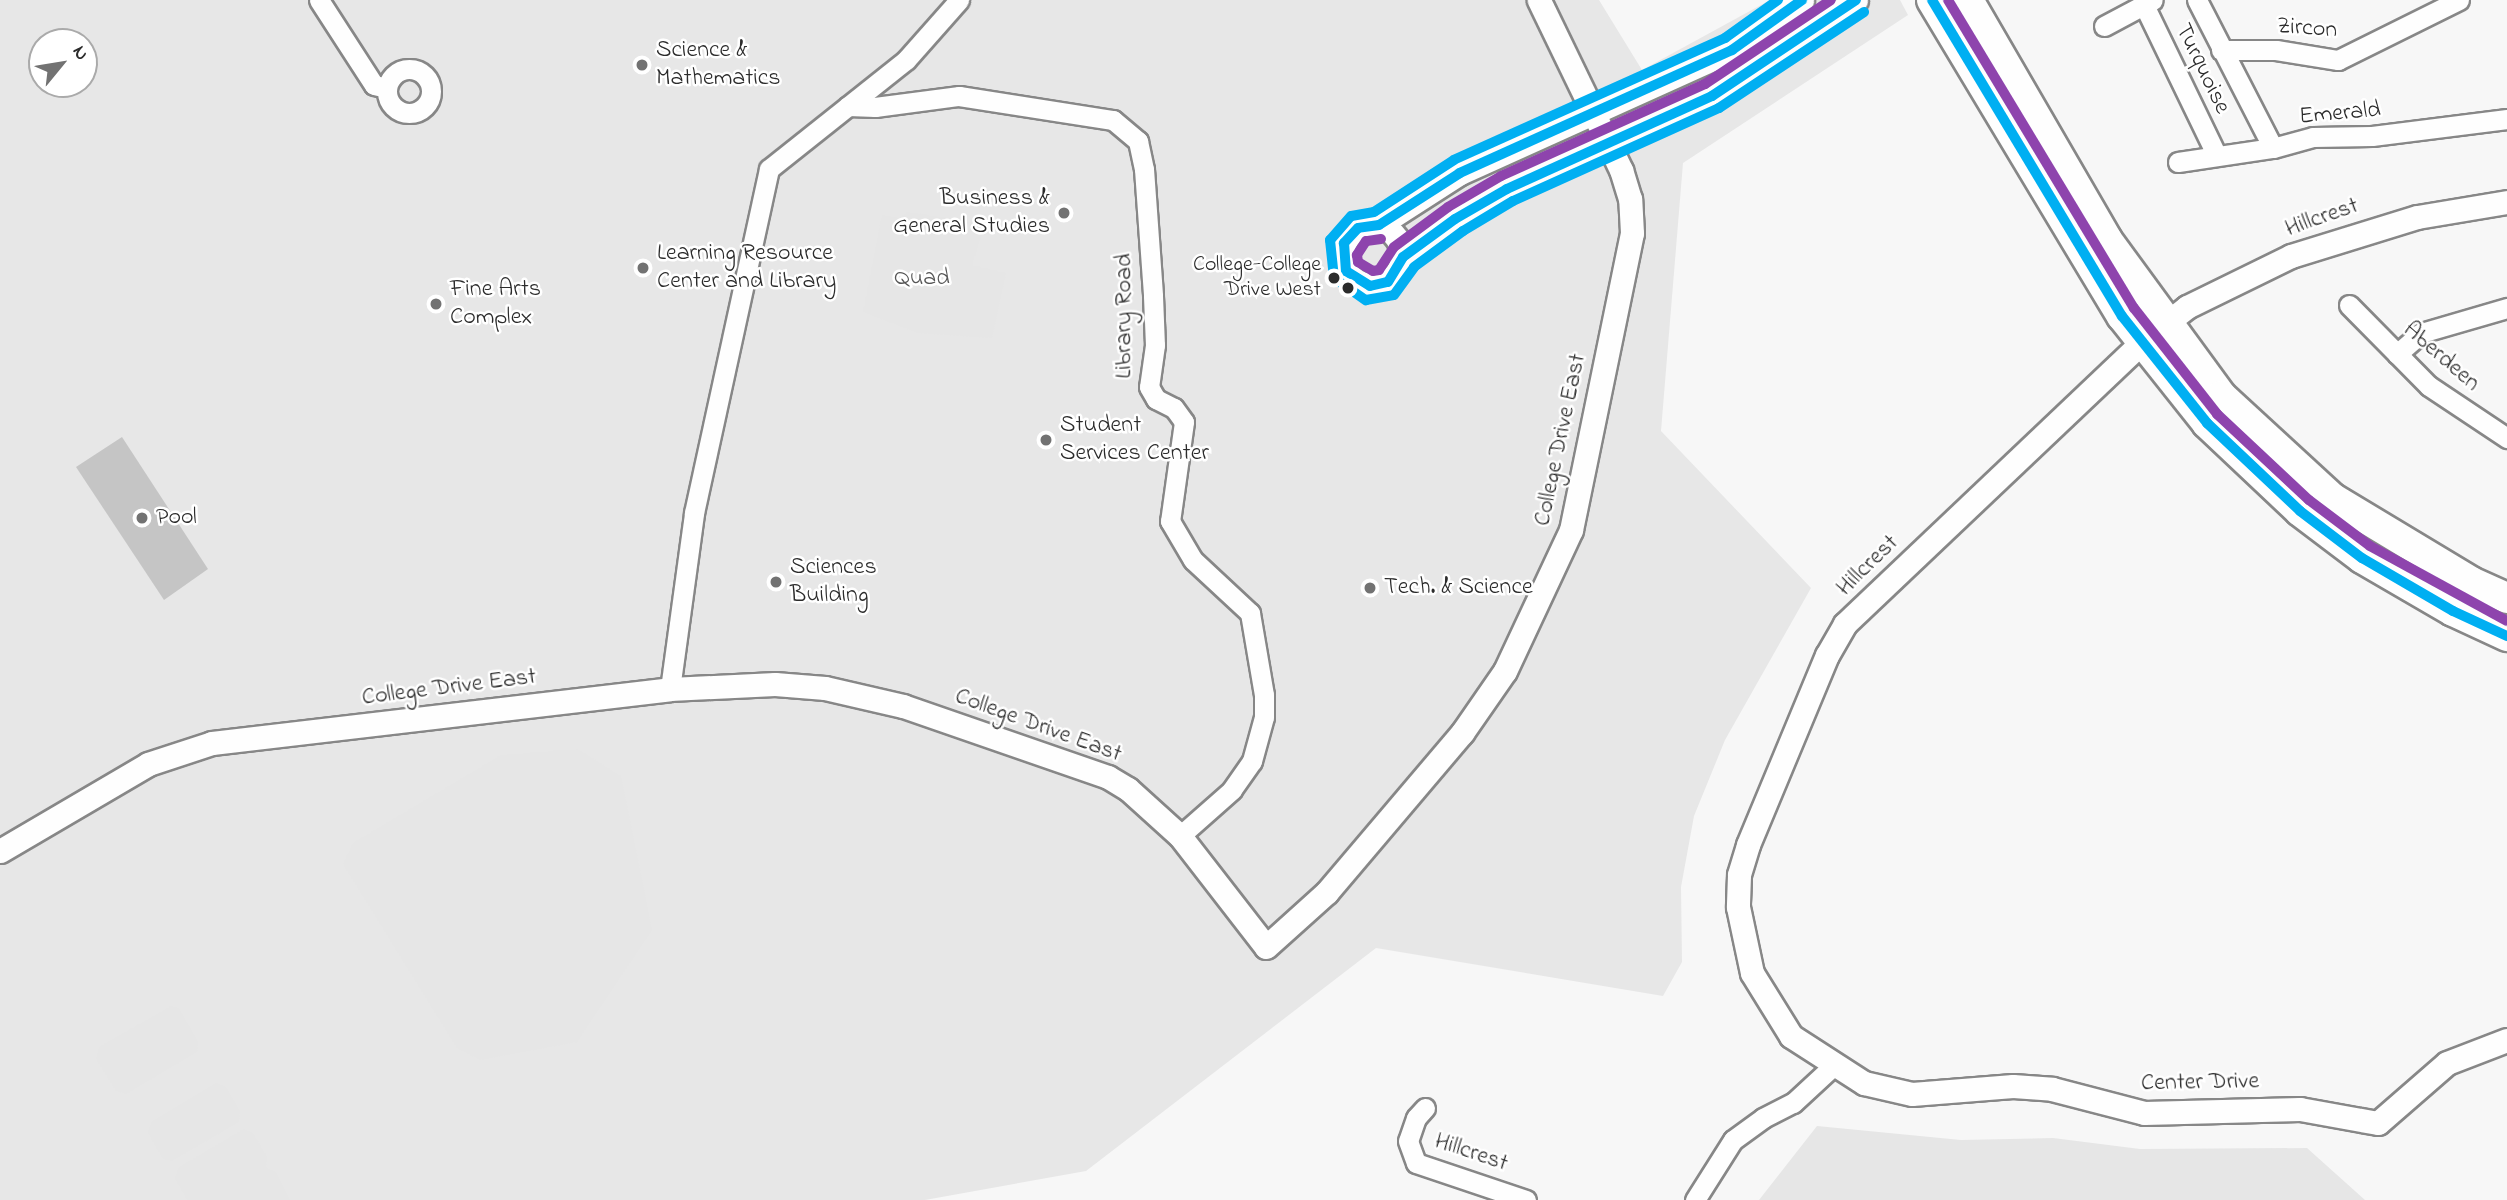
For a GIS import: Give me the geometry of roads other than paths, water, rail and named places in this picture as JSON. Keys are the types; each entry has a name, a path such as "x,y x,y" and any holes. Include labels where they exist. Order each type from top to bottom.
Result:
{"main road":[{"path":"1932,0 2141,343 2207,422 2300,511 2362,558 2453,611 2507,636"},
{"path":"1968,0 2107,240 2164,324 2221,396 2332,498 2470,582 2507,598"}],"street":[{"path":"319,0 374,85 387,88"},
{"path":"670,689 694,513 769,169 906,60 958,0"},
{"path":"1539,0 1607,142"},
{"path":"1802,0 1732,50 1460,173 1379,225 1358,228 1349,235 1342,252 1346,271 1360,284 1379,285 1396,276 1403,257 1428,236 1507,189 1712,96 1856,0"},
{"path":"2197,0 2273,148"},
{"name":"Zircon","path":"2221,50 2277,50 2339,60 2459,0"},
{"path":"2104,26 2148,3"},
{"name":"Turquoise","path":"2148,3 2216,154"},
{"name":"Library Road","path":"848,106 875,107 959,96 1113,120 1138,141 1144,169 1153,296 1155,345 1149,387 1156,399 1174,408 1184,422 1170,521 1193,560 1250,613 1264,695 1264,717 1252,761 1232,790 1180,836"},
{"name":"Emerald","path":"2178,162 2216,154 2273,148 2313,136 2372,136 2506,125"},
{"name":"College Drive East","path":"0,850 148,764 212,743 670,689 788,685 825,688 903,706 1108,777 1128,789 1180,836 1266,947 1327,892 1462,733 1505,671 1571,530 1632,233 1630,199 1607,142"},
{"name":"Hillcrest","path":"1832,1066 1791,1036 1769,1005 1752,974 1738,907 1739,874 1748,845 1827,655 1845,624 2164,324 2234,283 2347,236 2507,202"},
{"path":"1379,225 1394,233 1403,257"},
{"name":"Aberdeen","path":"2348,305 2429,386 2507,438"},
{"path":"2397,354 2421,333 2507,308"},
{"name":"Center Drive","path":"1832,1066 1864,1083 1912,1094 2013,1086 2052,1089 2144,1113 2288,1108 2378,1123 2447,1063 2507,1040"},
{"path":"1695,1200 1733,1140 1793,1103 1832,1066"},
{"name":"Hillcrest","path":"1425,1108 1416,1118 1408,1141 1416,1163 1526,1200"}],"place":[{"name":"Science & Mathematics","path":"642,65"},
{"name":"Business & General Studies","path":"1064,213"},
{"name":"Learning Resource Center and Library","path":"643,268"},
{"name":"College-College Drive West","path":"1334,278"},
{"name":"Fine Arts Complex","path":"436,304"},
{"name":"Student Services Center","path":"1046,440"},
{"name":"Pool","path":"142,518"},
{"name":"Sciences Building","path":"776,582"},
{"name":"Tech. & Science","path":"1370,588"}],"park label":[{"name":"Quad","path":"922,279"}]}
